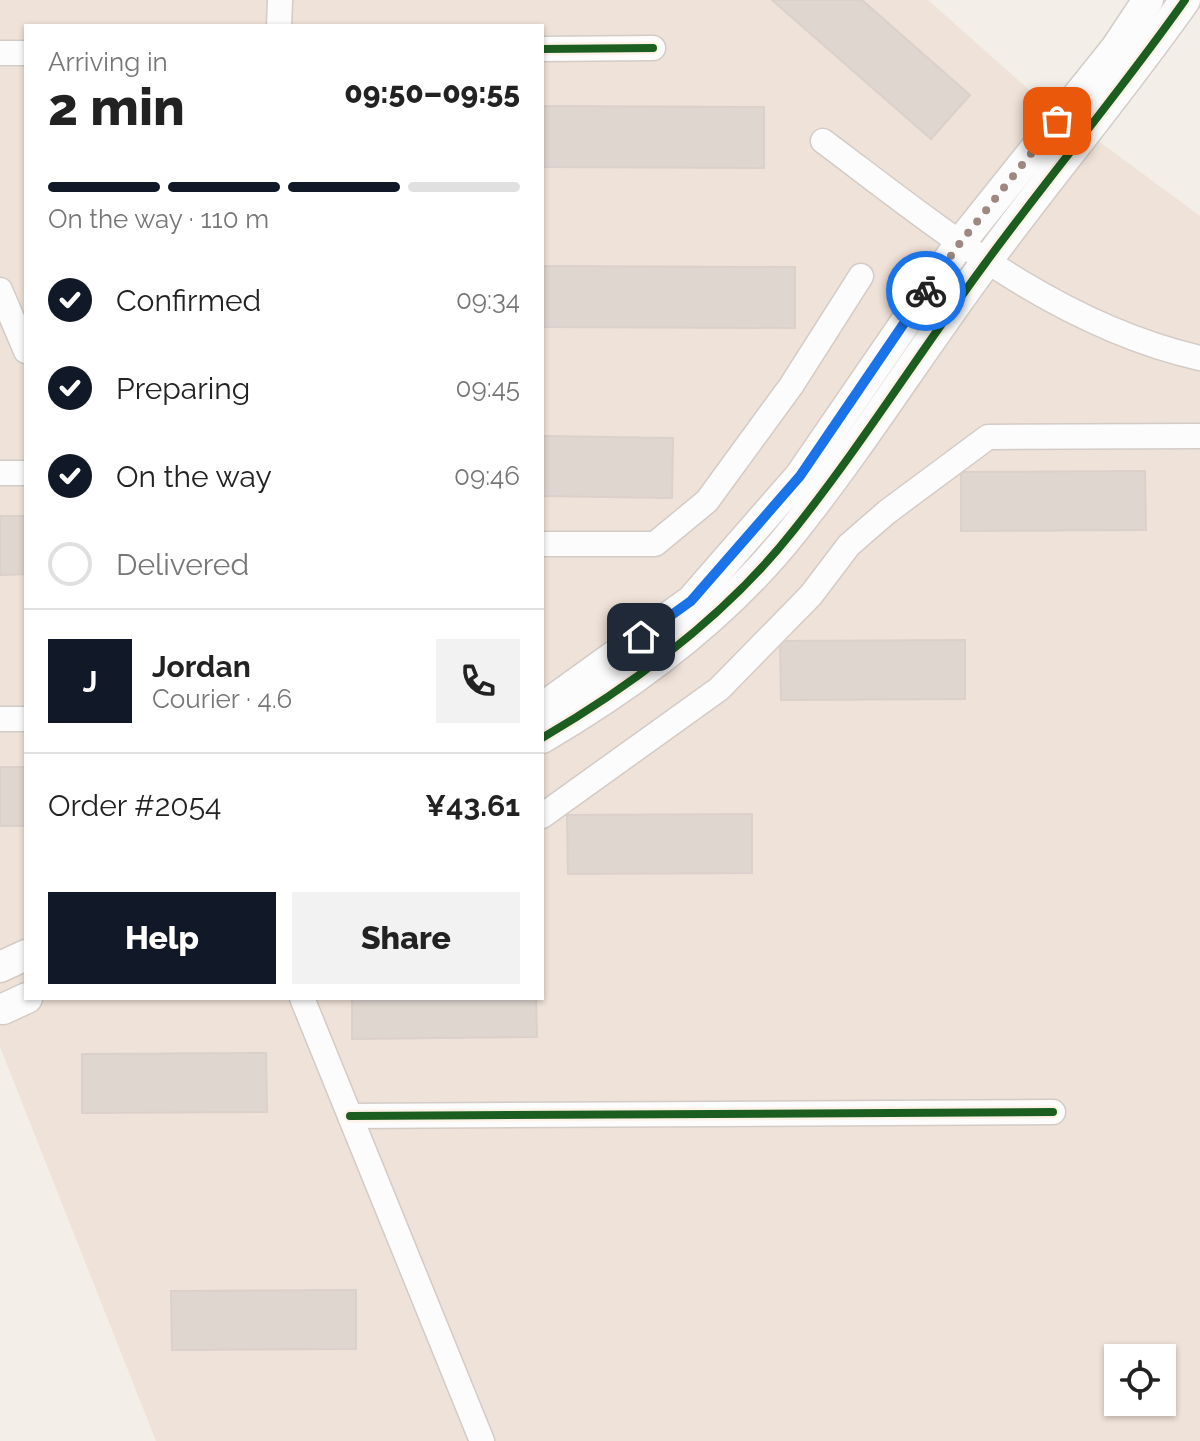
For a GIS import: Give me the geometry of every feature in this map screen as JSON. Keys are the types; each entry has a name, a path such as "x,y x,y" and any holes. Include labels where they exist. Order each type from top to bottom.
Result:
{"street":[{"path":"279,24 280,0"},
{"path":"544,707 691,601 800,476 960,243 1116,48 1148,0"},
{"path":"544,737 582,715 672,649 736,594 793,532 985,263 1133,74 1185,0"},
{"path":"544,49 653,48"},
{"path":"0,53 24,53"},
{"path":"823,141 985,263 1035,293 1161,349 1200,358"},
{"path":"544,544 655,544 707,501 791,386 861,276"},
{"path":"0,290 24,346"},
{"path":"544,815 719,689 811,595 849,545 887,512 988,437 1200,436"},
{"path":"0,473 24,473"},
{"path":"0,719 24,719"},
{"path":"0,967 24,956"},
{"path":"303,1000 482,1441"},
{"path":"350,1116 1053,1112"}],"shaded area":[{"path":"0,0 928,0 1028,89 1200,216 1200,1441 156,1441 0,1047"}],"building":[{"path":"772,0 862,0 970,95 931,139"},
{"path":"544,106 764,107 764,168 544,167"},
{"path":"544,266 795,267 795,328 544,327"},
{"path":"544,436 673,438 672,498 544,496"},
{"path":"1145,471 1146,530 961,531 961,472"},
{"path":"0,516 24,516 24,574 0,575"},
{"path":"965,640 965,699 781,700 780,641"},
{"path":"0,767 24,767 24,826 0,826"},
{"path":"752,814 752,873 568,874 567,815"},
{"path":"352,1000 536,1000 537,1037 352,1039"},
{"path":"266,1053 267,1112 82,1113 82,1054"},
{"path":"356,1290 356,1349 172,1350 171,1291"}],"cycle path":[{"path":"544,737 611,695 677,646 767,562 818,499 984,265 1185,0"},
{"path":"544,49 653,48"},
{"path":"350,1116 1053,1112"}],"way so far":[{"path":"926,291 1057,121"}],"route":[{"path":"641,637 691,601 800,476 926,291"}]}
